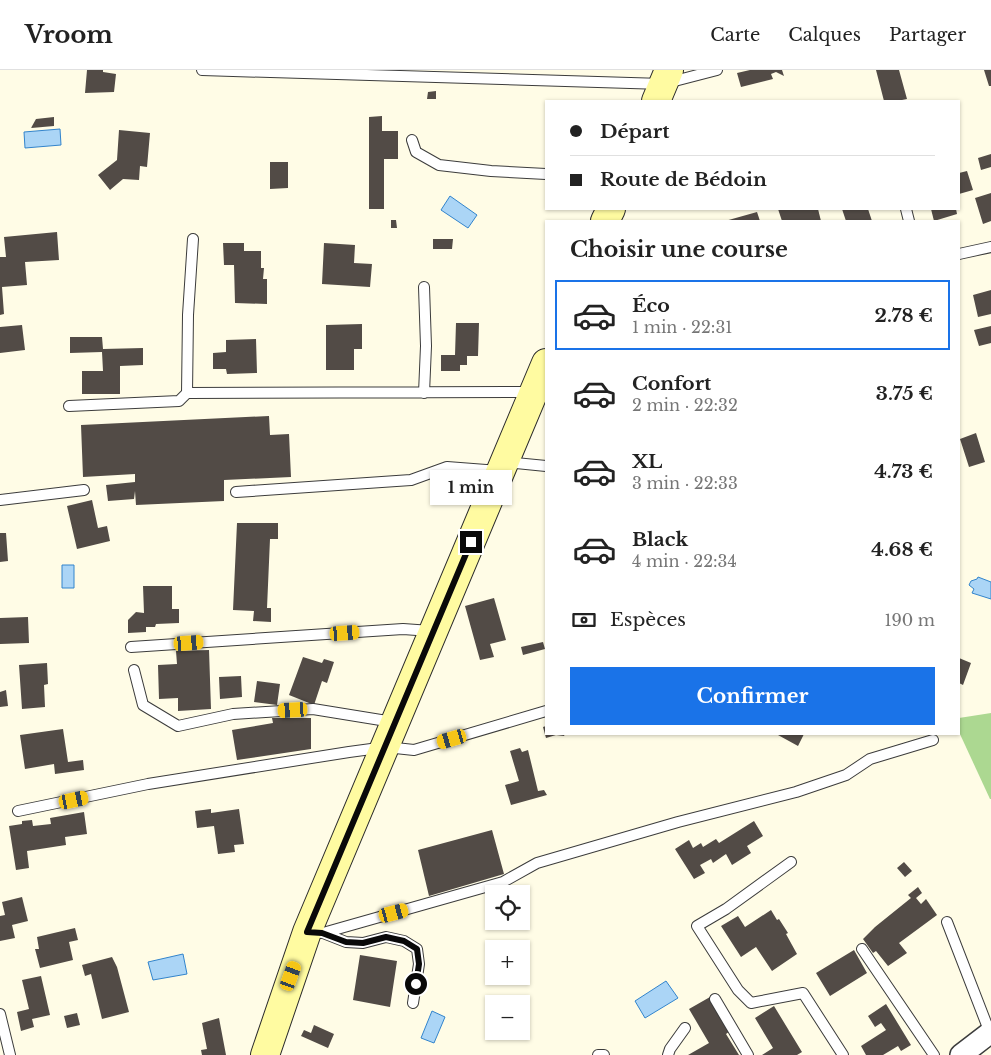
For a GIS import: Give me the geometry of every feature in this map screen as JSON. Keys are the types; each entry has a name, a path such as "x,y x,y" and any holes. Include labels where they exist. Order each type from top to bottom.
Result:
{"main road":[{"path":"264,1055 315,933 386,747 542,374"}],"street":[{"path":"961,1055 990,1033"}],"lane":[{"path":"202,70 662,85 717,70"},
{"path":"412,140 416,152 438,165 491,172 545,174"},
{"path":"69,406 179,401 187,393 188,314 193,239"},
{"path":"960,254 991,247"},
{"path":"424,287 426,346 424,393"},
{"path":"187,393 424,393 498,391 542,374"},
{"path":"236,492 411,480 447,467 545,466"},
{"path":"0,500 84,490"},
{"path":"131,647 403,629 434,631"},
{"path":"134,670 143,705 178,726 233,714 313,709 396,723"},
{"path":"18,812 148,784 350,752 386,747 414,750 545,711"},
{"path":"315,933 502,882 546,860 678,822 796,792 846,774 870,759 933,740"},
{"path":"791,862 726,909 697,926 738,990 751,1003 802,993 843,1055"},
{"path":"947,922 990,1033"},
{"path":"315,933 346,942 363,943 386,937 404,941 417,949 419,964 413,1003"},
{"path":"862,950 934,1055"},
{"path":"715,999 748,1055"},
{"path":"0,1014 10,1055"},
{"path":"668,1055 670,1049 686,1028"},
{"path":"598,1055 604,1055"}],"green space":[{"path":"991,713 991,799 960,734 960,718"}],"water":[{"path":"60,129 61,145 25,148 24,132"},
{"path":"450,196 477,215 468,228 441,210"},
{"path":"62,565 74,565 74,588 62,588"},
{"path":"978,577 991,582 991,599 972,593 974,589 969,585 971,581"},
{"path":"183,954 187,974 153,980 148,962"},
{"path":"666,981 678,998 645,1018 635,1001"},
{"path":"432,1011 445,1017 434,1043 421,1038"}],"building":[{"path":"87,70 103,70 103,72 116,74 114,92 85,93"},
{"path":"750,70 782,70 784,76 776,72 771,74 773,79 741,87 737,73"},
{"path":"876,70 899,70 907,99 884,100"},
{"path":"984,70 991,70 991,86 989,86"},
{"path":"436,91 436,99 427,99 428,92"},
{"path":"382,116 382,131 398,131 398,159 384,159 384,209 369,209 369,117"},
{"path":"54,117 54,126 31,128 36,119"},
{"path":"119,130 150,133 147,167 140,166 139,180 123,179 110,190 98,175 117,160"},
{"path":"991,154 991,167 981,170 978,158"},
{"path":"270,162 288,162 288,188 270,189"},
{"path":"967,171 973,190 960,194 960,173"},
{"path":"991,193 991,221 983,224 975,198"},
{"path":"778,210 818,210 821,220 782,220"},
{"path":"842,210 868,210 872,220 846,220"},
{"path":"931,210 956,210 957,214 934,220"},
{"path":"757,212 760,220 729,220"},
{"path":"391,220 396,220 397,228 391,228"},
{"path":"57,232 59,260 25,262 27,285 2,287 4,314 0,315 0,257 6,257 4,237"},
{"path":"433,239 453,239 452,249 433,249"},
{"path":"223,243 244,243 244,251 261,251 261,268 264,268 263,279 267,279 267,304 235,303 234,265 224,265"},
{"path":"324,243 355,245 354,263 372,264 370,287 322,284"},
{"path":"991,290 991,314 978,317 973,295"},
{"path":"456,323 479,323 478,356 467,356 467,365 460,365 460,371 441,371 441,355 455,355"},
{"path":"362,324 362,349 354,349 354,370 326,370 326,325"},
{"path":"22,325 25,350 0,353 0,327"},
{"path":"991,326 991,343 979,346 974,330"},
{"path":"70,337 102,337 103,349 143,348 143,365 120,366 120,394 82,394 82,371 103,371 102,352 70,353"},
{"path":"256,339 257,373 227,374 226,369 213,369 213,353 226,352 226,340"},
{"path":"269,416 270,435 289,434 291,477 224,480 224,501 136,505 135,491 134,499 108,501 106,485 135,482 135,474 83,477 81,425"},
{"path":"976,433 985,462 969,467 960,439"},
{"path":"92,500 98,528 107,526 110,541 77,549 67,506"},
{"path":"237,523 278,523 278,539 270,539 267,608 271,608 271,622 253,621 254,611 233,610"},
{"path":"0,533 6,533 8,561 0,562"},
{"path":"143,586 172,586 172,609 179,609 179,623 156,624 155,627 146,627 146,632 128,633 128,620 136,612 144,613"},
{"path":"494,598 506,640 490,644 494,657 480,660 465,606"},
{"path":"28,617 29,643 0,644 0,618"},
{"path":"543,642 545,649 523,655 521,647"},
{"path":"209,650 211,709 178,711 178,698 159,699 158,665 177,664 176,651"},
{"path":"303,657 322,663 324,659 334,662 327,683 322,681 314,705 289,695"},
{"path":"960,658 971,663 963,685 960,684"},
{"path":"47,663 48,684 44,685 45,707 22,709 19,665"},
{"path":"241,676 242,697 220,699 219,677"},
{"path":"257,681 280,684 277,705 254,702"},
{"path":"6,690 8,706 0,707 0,692"},
{"path":"272,718 311,718 311,749 237,760 232,730 273,723"},
{"path":"63,729 68,762 83,760 84,770 55,774 54,764 25,769 20,735"},
{"path":"545,735 556,735 546,738"},
{"path":"778,735 804,735 798,746"},
{"path":"520,748 522,752 528,750 538,791 544,790 547,795 511,805 505,785 519,781 510,751"},
{"path":"211,809 211,813 239,809 244,844 234,845 235,852 218,854 214,826 197,828 195,811"},
{"path":"84,812 87,834 65,837 66,845 27,851 29,868 16,870 9,826 22,824 22,821 32,820 33,826 51,824 50,818"},
{"path":"754,821 763,836 747,846 751,853 732,865 726,854 713,863 711,859 700,865 705,873 694,879 675,849 689,840 693,848 701,843 703,847 716,839 719,843"},
{"path":"492,830 504,874 429,896 418,850"},
{"path":"904,862 912,871 905,877 897,868"},
{"path":"918,887 922,893 916,898 921,904 926,899 937,915 899,943 907,953 888,966 876,951 873,953 863,939 911,898 908,895"},
{"path":"22,897 28,921 12,925 15,938 0,941 0,916 5,915 2,902"},
{"path":"771,910 788,933 786,934 797,954 772,971 756,947 741,957 721,926 738,916 745,927"},
{"path":"75,928 78,940 69,942 73,960 40,968 35,949 39,949 37,937"},
{"path":"854,950 867,973 830,996 816,973"},
{"path":"360,955 397,961 390,1007 353,1000"},
{"path":"112,957 117,967 129,1012 102,1019 91,974 85,976 82,965"},
{"path":"41,976 50,1015 32,1019 34,1027 21,1031 17,1012 29,1009 22,980"},
{"path":"710,997 730,1031 726,1034 739,1055 688,1055 709,1043 689,1009"},
{"path":"886,1004 911,1045 901,1051 898,1046 883,1055 866,1055 861,1046 886,1030 881,1023 875,1027 868,1016"},
{"path":"774,1006 802,1052 797,1055 762,1055 773,1048 755,1018"},
{"path":"77,1013 80,1025 67,1028 64,1016"},
{"path":"219,1018 226,1055 202,1055 201,1050 207,1049 202,1023"},
{"path":"314,1025 334,1034 328,1048 301,1036 304,1030 311,1033"}],"route":[{"path":"416,984 419,964 417,949 404,941 386,937 363,943 346,942 322,933 307,932 471,542"}]}
